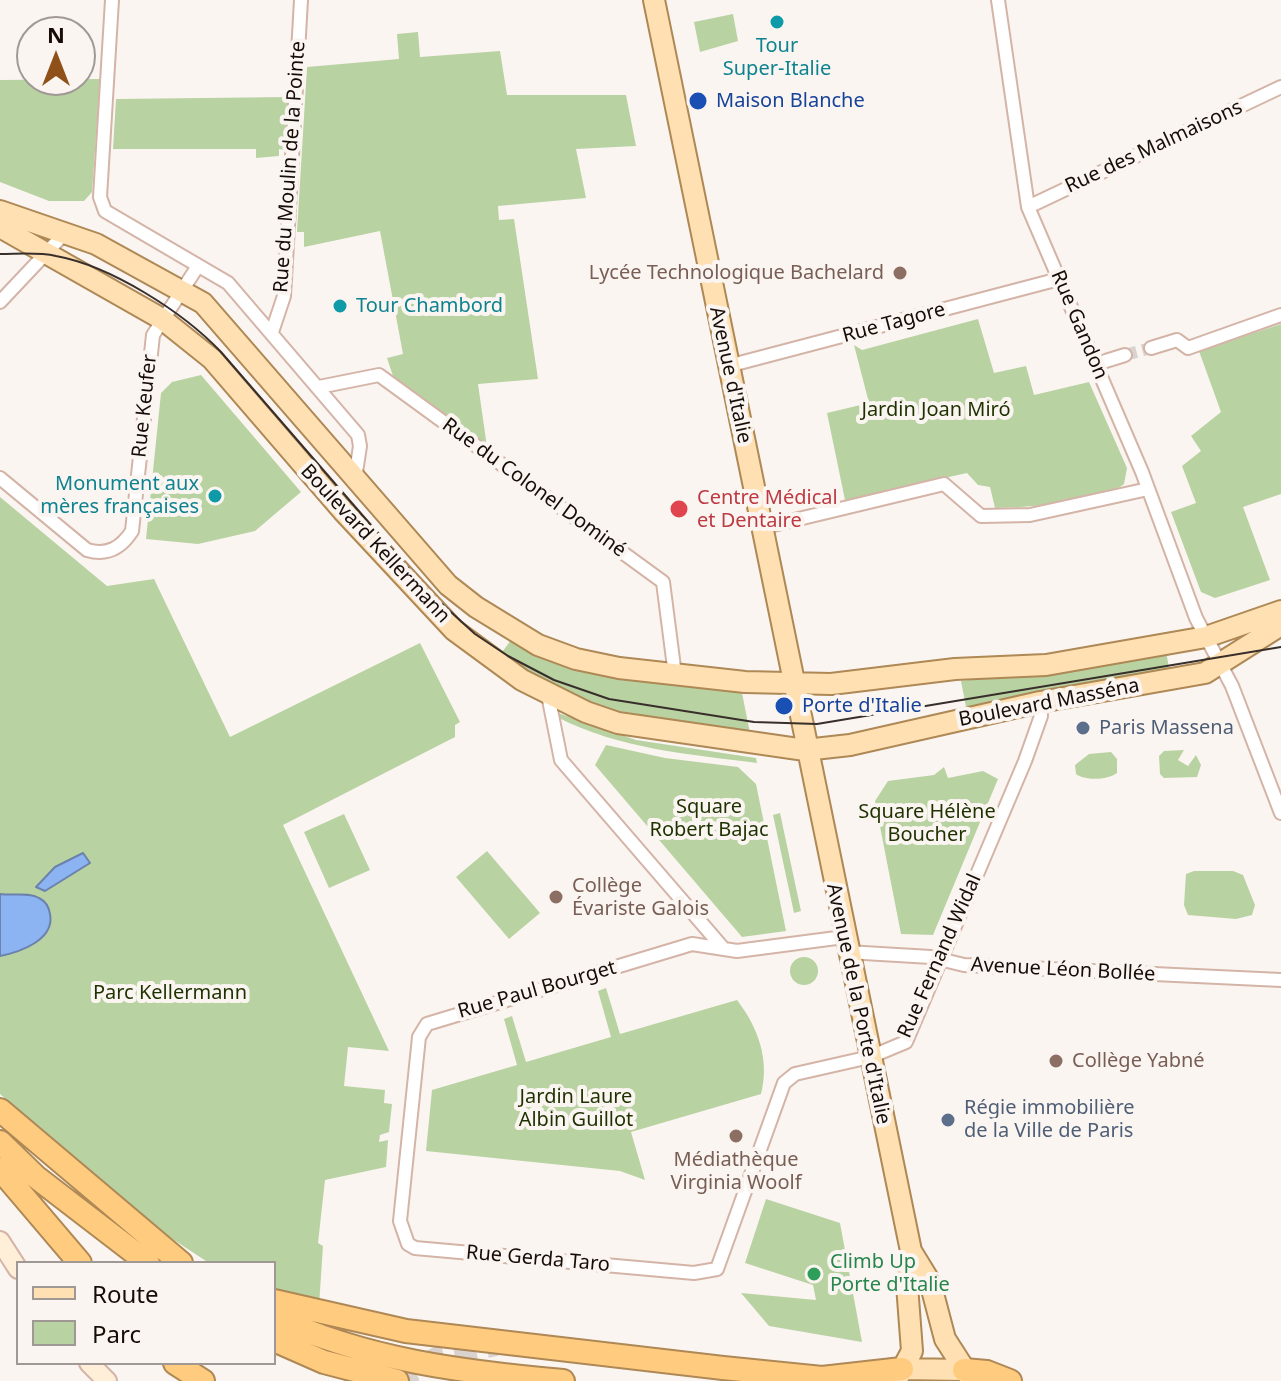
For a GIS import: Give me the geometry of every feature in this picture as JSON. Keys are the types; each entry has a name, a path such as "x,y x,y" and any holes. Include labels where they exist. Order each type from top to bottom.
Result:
{"highway":[{"path":"0,1110 179,1261"},
{"path":"0,1142 36,1177 145,1261"},
{"path":"0,1169 78,1261"},
{"path":"276,1302 332,1317 406,1331 822,1378 899,1375"},
{"path":"276,1318 334,1342 386,1358 563,1381"},
{"path":"276,1341 324,1362 397,1381"},
{"path":"178,1365 203,1381"},
{"path":"968,1375 987,1372 1010,1381"}],"main road":[{"name":"Avenue d'Italie","path":"654,0 805,750"},
{"name":"Boulevard Kellermann","path":"0,211 112,252 182,289 220,321 448,585 505,626 538,645 576,659 675,675 793,684"},
{"name":"Boulevard Kellermann","path":"0,227 162,319 212,359 437,614 502,668 548,695 618,723 805,750"},
{"name":"Boulevard Masséna","path":"793,684 831,684 955,669 1046,665 1206,637 1281,611"},
{"name":"Boulevard Masséna","path":"805,750 850,745 1040,702 1183,678 1222,665 1281,625"},
{"name":"Avenue de la Porte d'Italie","path":"805,750 912,1258 907,1285 912,1351 899,1375"},
{"path":"0,1241 16,1266"},
{"name":"Avenue de la Porte d'Italie","path":"912,1258 930,1282 945,1339 968,1375"},
{"path":"91,1365 107,1381"},
{"path":"899,1375 968,1375"}],"street":[{"name":"Boulevard Kellermann","path":"112,0 101,202 109,216 228,283 358,435 360,446 355,479"},
{"name":"Rue du Moulin de la Pointe","path":"272,332 284,296 301,0"},
{"name":"Rue Gandon","path":"998,0 1028,207 1148,489 1206,637 1222,665 1281,813"},
{"name":"Rue des Malmaisons","path":"1028,207 1281,87"},
{"path":"0,302 65,233"},
{"name":"Rue Keufer","path":"0,478 87,550 112,550 122,545 132,531 153,335 198,266"},
{"name":"Rue Tagore","path":"728,366 1059,279"},
{"path":"1151,348 1177,340 1188,348 1281,315"},
{"path":"1096,364 1125,355"},
{"name":"Rue du Colonel Dominé","path":"319,387 379,375 663,582 675,675"},
{"path":"761,528 944,484 981,516 1030,515 1148,489"},
{"path":"548,695 558,753 725,950"},
{"name":"Rue Fernand Widal","path":"694,1273 707,1274 721,1262 784,1083 795,1074 870,1057 906,1042 1025,761 1041,716 1040,702"},
{"name":"Rue Paul Bourget","path":"400,1221 419,1037 427,1024 692,944 725,950 845,944"},
{"name":"Avenue Léon Bollée","path":"845,944 964,965 1281,980"},
{"name":"Rue Gerda Taro","path":"400,1221 403,1237 415,1248 694,1273"}],"green space":[{"path":"733,14 738,41 700,52 694,22"},
{"path":"418,32 420,57 500,51 507,95 626,95 636,146 576,149 586,198 498,206 499,220 514,219 538,379 478,384 487,447 394,379 387,358 403,354 380,231 304,247 304,232 297,232 307,67 399,59 397,34"},
{"path":"96,79 100,79 92,192 84,201 49,201 0,182 0,80 16,80 16,96 96,96"},
{"path":"288,97 284,150 279,149 279,156 256,158 256,149 113,149 116,99"},
{"name":"Jardin Joan Miró","path":"978,319 994,373 1026,366 1034,395 1089,382 1127,468 1124,484 1113,491 1081,500 995,508 990,487 978,485 967,473 845,500 827,413 869,403 854,345 862,350"},
{"path":"1281,324 1281,494 1243,507 1270,580 1215,598 1201,592 1171,512 1196,503 1182,466 1201,451 1191,436 1221,412 1199,351"},
{"path":"201,375 301,492 255,531 198,544 146,539 161,393 172,382"},
{"name":"Parc Kellermann","path":"0,497 107,586 154,579 230,737 420,643 460,722 455,725 455,737 283,825 389,1051 348,1047 344,1086 385,1090 384,1103 392,1104 389,1132 380,1135 379,1142 388,1140 386,1167 325,1180 318,1243 323,1246 319,1306 276,1294 276,1261 206,1261 168,1236 0,1094"},
{"path":"511,640 625,677 742,693 750,733 595,707 497,659"},
{"path":"1166,651 1170,674 967,712 961,681 1048,671"},
{"path":"558,713 636,740 756,758 757,763 629,743 581,728 557,717"},
{"name":"Square Robert Bajac","path":"606,745 665,758 738,767 756,784 786,931 742,937 595,765"},
{"path":"1184,750 1178,760 1188,766 1196,755 1201,765 1197,777 1164,778 1160,774 1159,756 1164,751"},
{"path":"1111,752 1117,759 1117,773 1096,779 1076,774 1075,765 1089,754"},
{"name":"Square Hélène Boucher","path":"944,767 948,778 983,771 998,779 933,935 901,934 875,801 888,781 934,775"},
{"path":"780,813 801,911 794,913 773,815"},
{"path":"344,814 370,870 329,888 304,832"},
{"path":"487,851 540,913 509,939 456,877"},
{"path":"1194,871 1233,871 1243,875 1255,905 1252,915 1236,919 1188,915 1184,905 1186,874"},
{"path":"804,957 814,961 818,971 814,981 804,985 794,981 790,971 794,961"},
{"name":"Jardin Laure Albin Guillot","path":"606,988 620,1034 737,1000 751,1021 760,1044 764,1069 761,1094 631,1132 645,1180 620,1171 426,1151 432,1090 517,1065 504,1019 512,1016 526,1062 611,1037 598,991"},
{"name":"Climb Up Porte d'Italie","path":"766,1199 840,1223 862,1342 769,1326 741,1293 816,1300 813,1285 745,1263"}],"water":[{"path":"83,853 90,863 45,891 36,887 55,867"},
{"path":"0,894 39,898 49,909 50,923 42,938 0,956"}],"tunnel":[{"path":"1125,355 1151,348"},
{"path":"395,1381 440,1356 496,1345"}],"tram line":[{"path":"0,254 42,254 77,261 122,280 167,307 221,352 429,592 475,634 508,656 554,680 609,699 754,722 817,724 1281,647"}],"place":[{"name":"Tour Super-Italie","path":"777,22"},
{"name":"Maison Blanche","path":"698,101"},
{"name":"Lycée Technologique Bachelard","path":"900,273"},
{"name":"Tour Chambord","path":"340,306"},
{"name":"Monument aux mères françaises","path":"215,496"},
{"name":"Centre Médical et Dentaire","path":"679,509"},
{"name":"Porte d'Italie","path":"784,706"},
{"name":"Paris Massena","path":"1083,728"},
{"name":"Collège Évariste Galois","path":"556,897"},
{"name":"Collège Yabné","path":"1056,1061"},
{"name":"Régie immobilière de la Ville de Paris","path":"948,1120"},
{"name":"Médiathèque Virginia Woolf","path":"736,1136"},
{"name":"Climb Up Porte d'Italie","path":"814,1274"}]}
